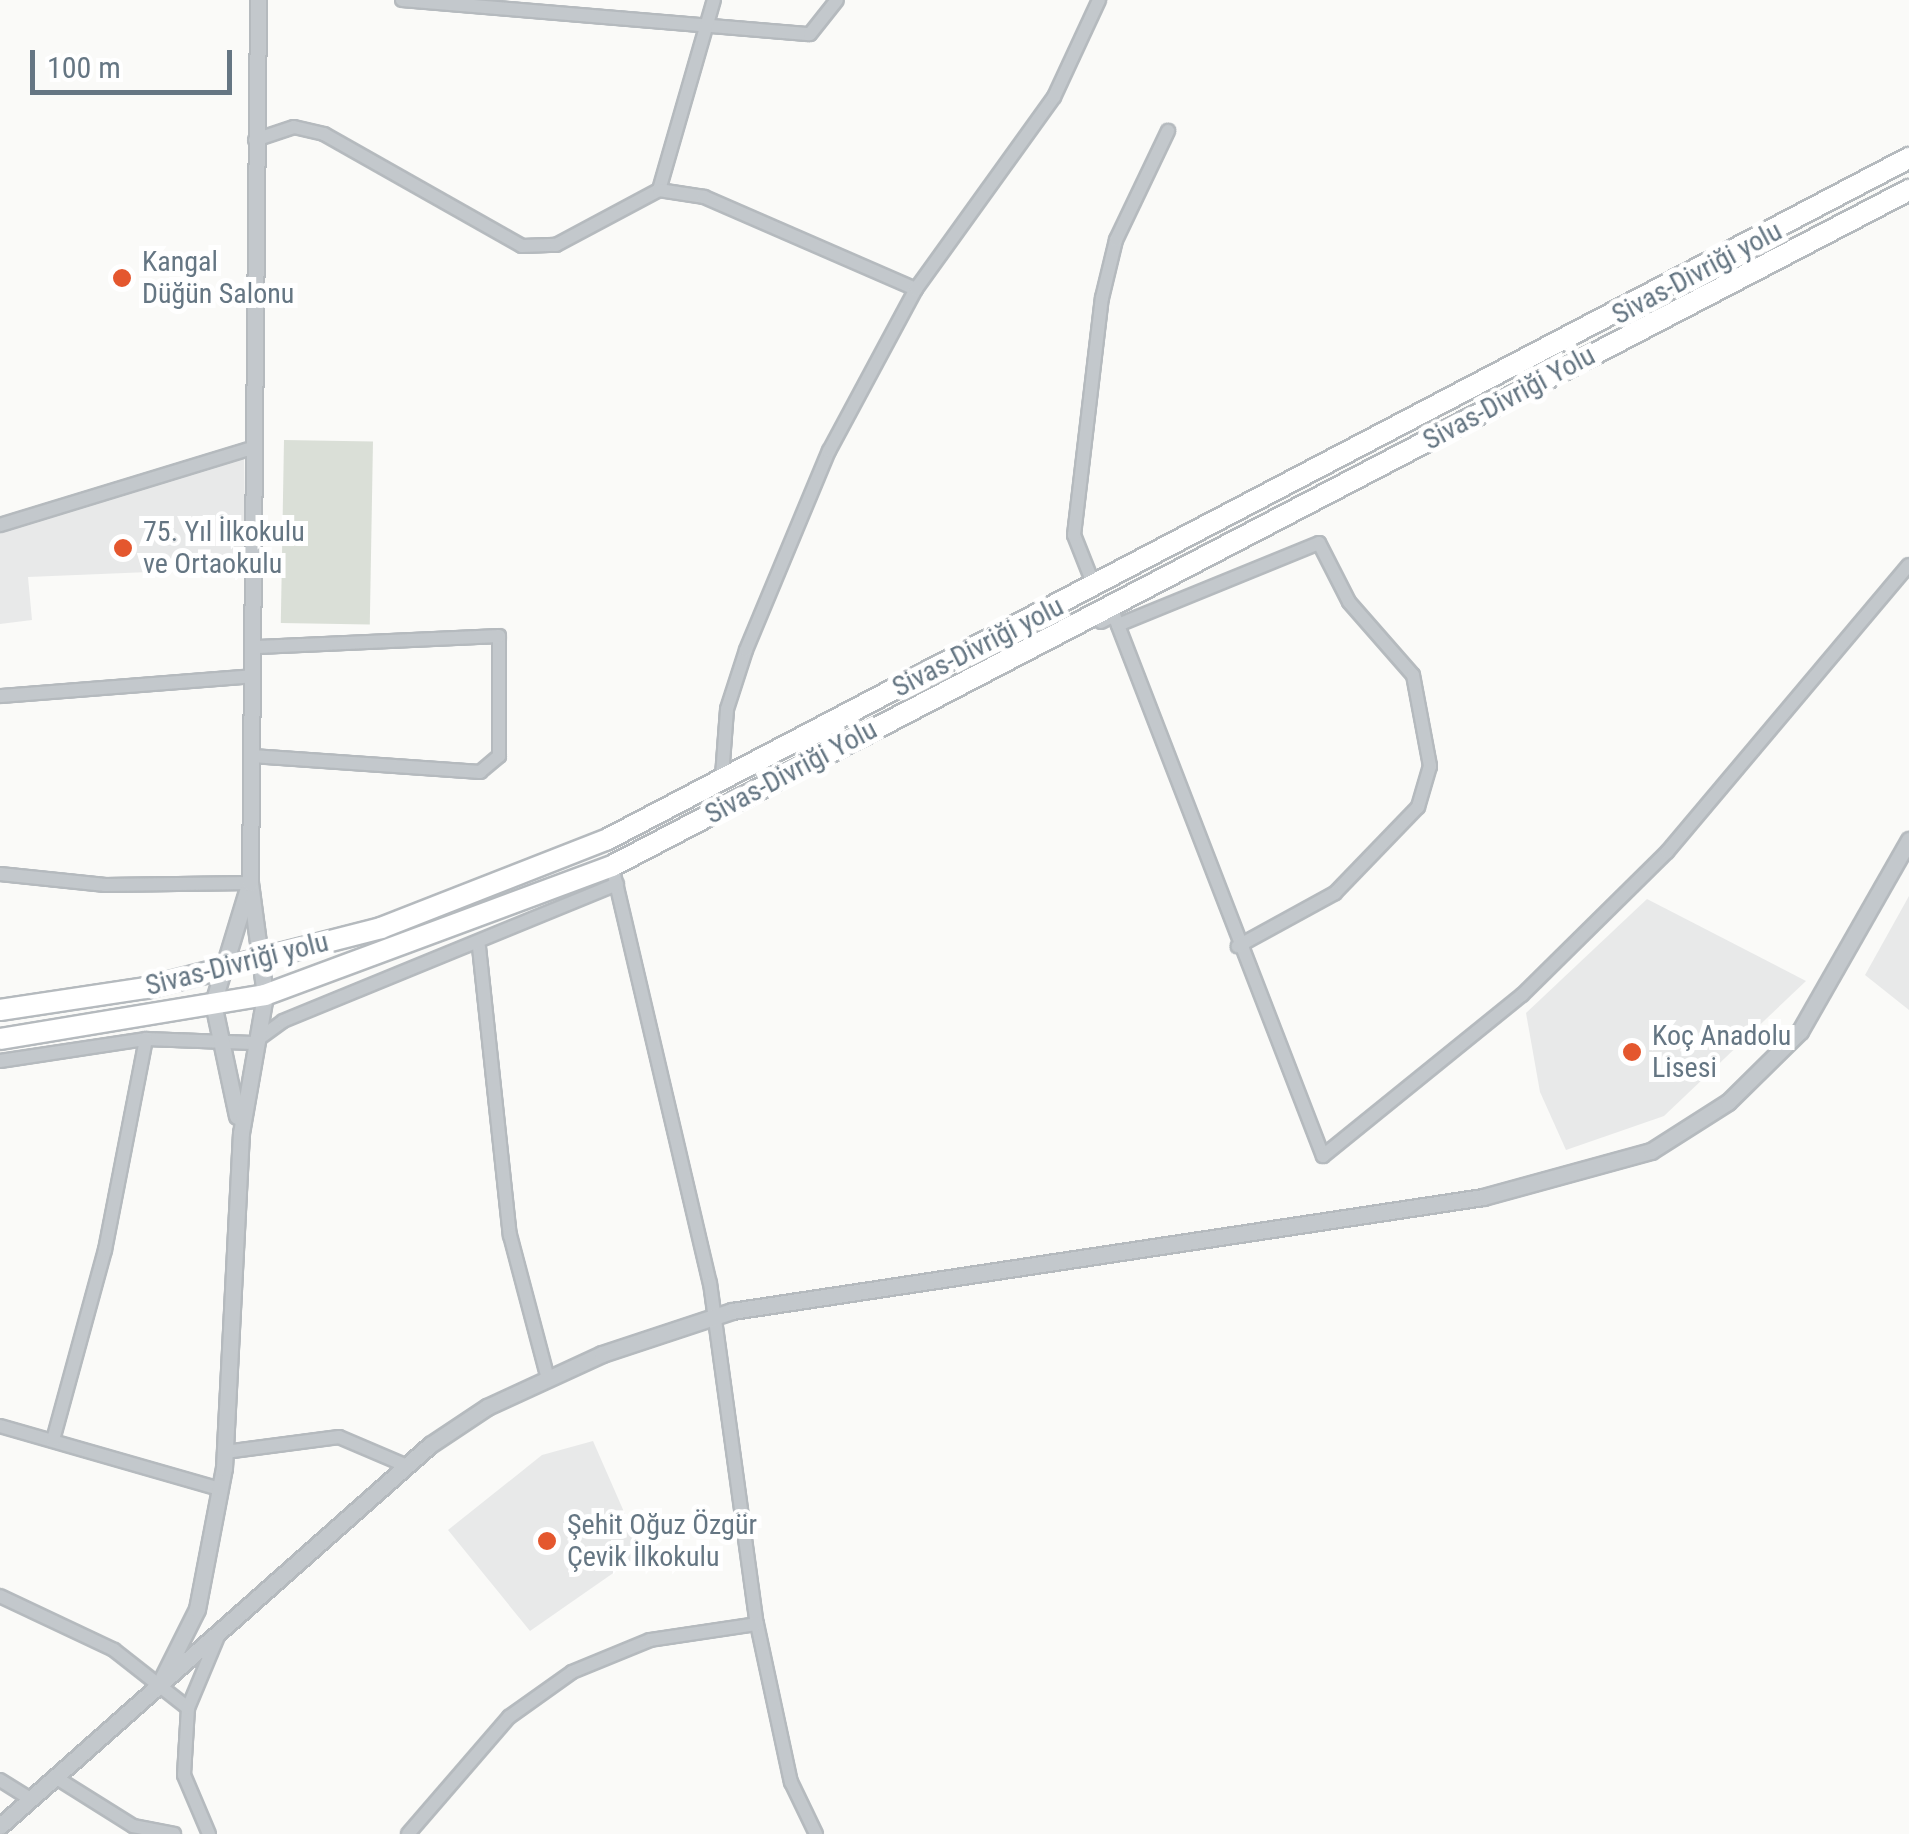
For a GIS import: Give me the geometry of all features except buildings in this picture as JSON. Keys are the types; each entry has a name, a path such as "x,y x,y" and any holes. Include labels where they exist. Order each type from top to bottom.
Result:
{"main road":[{"name":"Sivas-Divriği yolu","path":"0,1010 222,969 381,928 572,854 1095,588 1909,158"},
{"name":"Sivas-Divriği Yolu","path":"0,1038 264,994 614,875 1909,190"}],"street":[{"path":"159,1685 197,1609 226,1452 241,1134 264,994 250,883 258,0"},
{"path":"402,0 810,34 837,0"},
{"path":"659,190 714,0"},
{"path":"722,776 727,710 766,588 916,289 1054,97 1099,0"},
{"path":"255,140 294,127 324,134 522,246 556,246 659,190 704,197 916,289"},
{"path":"1095,588 1074,535 1102,298 1116,240 1168,130"},
{"path":"0,525 255,447"},
{"path":"1118,625 1319,543 1349,602 1413,675 1430,766 1418,807 1334,893 1238,946"},
{"path":"0,1062 146,1040 221,1039 253,1043 284,1021 478,947 1114,615 1238,946 1322,1156 1522,996 1668,852 1909,565"},
{"path":"252,756 480,772 500,756 499,636 253,648"},
{"path":"0,696 252,676"},
{"path":"0,1826 407,1466 486,1406 548,1378 712,1318 1482,1198 1651,1151 1728,1102 1800,1031 1909,840"},
{"path":"0,874 104,886 250,883"},
{"path":"614,875 666,1066 712,1318 757,1624 790,1782 816,1834"},
{"path":"241,1134 213,1004 250,883"},
{"path":"478,947 510,1235 548,1378"},
{"path":"53,1440 105,1250 146,1040"},
{"path":"0,1426 220,1489"},
{"path":"226,1452 339,1437 407,1466"},
{"path":"0,1596 62,1621 188,1708"},
{"path":"408,1834 508,1717 572,1672 650,1640 757,1624"},
{"path":"208,1834 184,1775 188,1708 220,1632"},
{"path":"55,1777 133,1826 174,1834"},
{"path":"0,1780 30,1799"}],"shaded area":[{"path":"284,440 373,442 370,625 281,623"},
{"name":"75. Yıl İlkokulu ve Ortaokulu","path":"244,455 246,568 28,577 32,620 0,624 0,529"},
{"path":"1909,896 1909,1010 1865,975"},
{"name":"Koç Anadolu Lisesi","path":"1647,899 1806,981 1664,1116 1566,1150 1540,1092 1526,1013"},
{"name":"Şehit Oğuz Özgür Çevik İlkokulu","path":"593,1441 642,1553 530,1631 448,1530 542,1455"}],"place":[{"name":"Kangal Düğün Salonu","path":"122,278"},
{"name":"75. Yıl İlkokulu ve Ortaokulu","path":"123,548"},
{"name":"Koç Anadolu Lisesi","path":"1632,1052"},
{"name":"Şehit Oğuz Özgür Çevik İlkokulu","path":"547,1541"}]}
